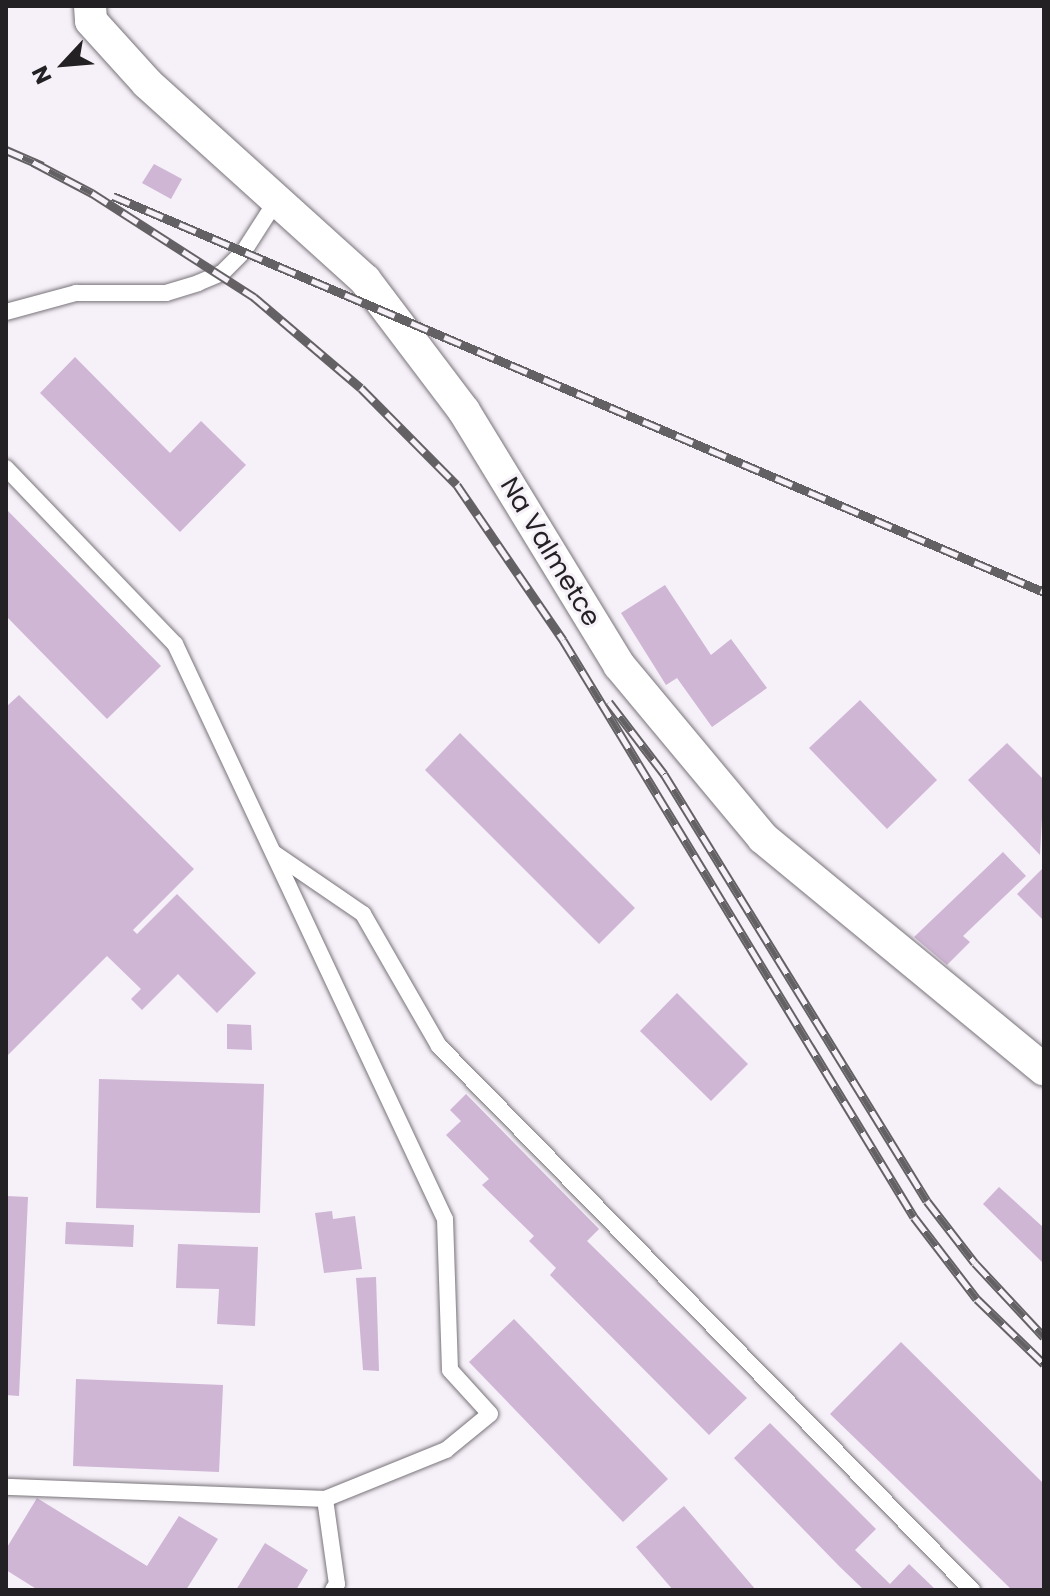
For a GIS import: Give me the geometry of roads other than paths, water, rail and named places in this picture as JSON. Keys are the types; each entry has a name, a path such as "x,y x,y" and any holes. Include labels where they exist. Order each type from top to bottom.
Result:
{"street":[{"name":"Na Valmetce","path":"87,11 147,83 279,197 365,280 395,316 464,411 619,665 763,838 1044,1070"}],"lane":[{"path":"6,312 76,293 166,293 222,273 244,251 279,197"},
{"path":"6,468 175,644 445,1219 450,1370 490,1414 446,1450 325,1499 6,1487"},
{"path":"272,852 363,914 439,1046 972,1590"},
{"path":"325,1499 337,1584 333,1590"}],"railway":[{"path":"6,150 43,166"},
{"path":"33,162 92,193 254,297 361,388 457,485 563,640 914,1217 977,1299 1044,1364"},
{"path":"113,196 1044,592"},
{"path":"609,702 664,774 927,1201 975,1263 1044,1337"}]}
